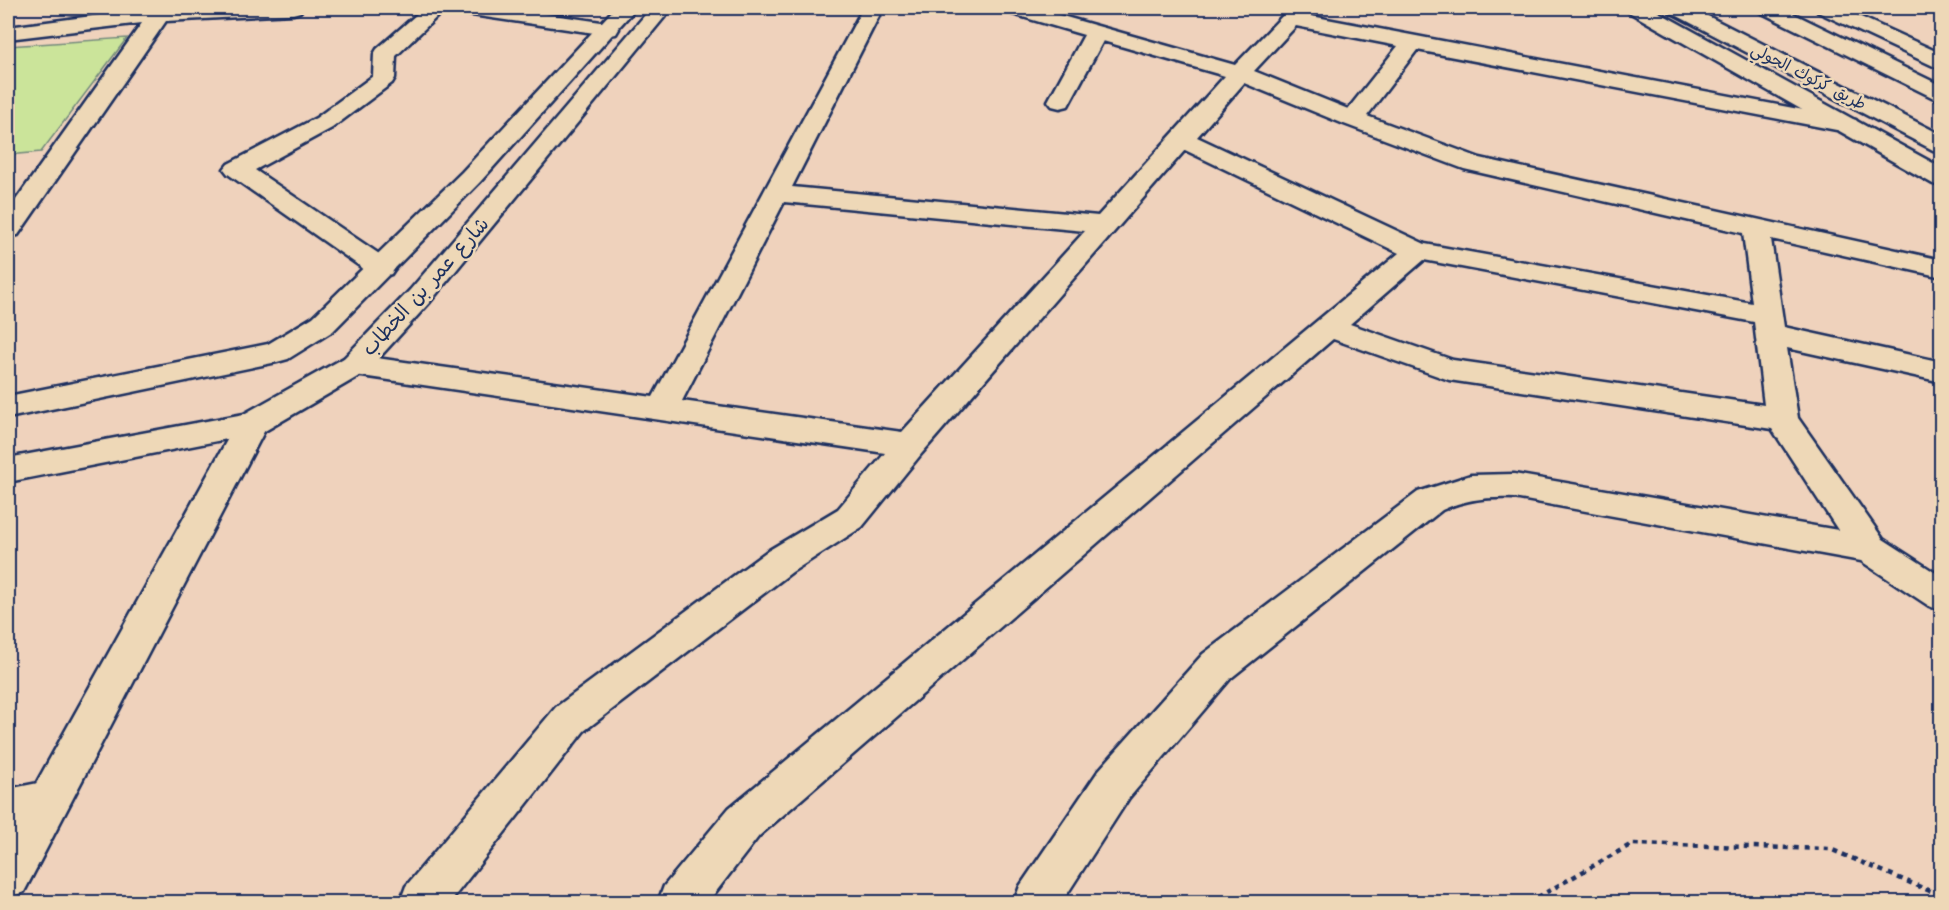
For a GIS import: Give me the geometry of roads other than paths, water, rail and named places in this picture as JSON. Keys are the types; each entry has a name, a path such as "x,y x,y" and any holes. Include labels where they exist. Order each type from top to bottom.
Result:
{"main road":[{"path":"8,33 161,11 293,8"},
{"path":"381,268 237,168 324,123 384,78 385,54 436,8"},
{"path":"465,8 608,29"},
{"name":"شارع عمر بن الخطاب","path":"8,407 277,352 323,324 471,177 626,8"},
{"name":"شارع عمر بن الخطاب","path":"8,470 252,424 355,365 420,296 662,8"},
{"path":"662,409 873,8"},
{"path":"1013,8 1240,73 1352,119 1473,164 1941,269"},
{"path":"1636,8 1941,179"},
{"name":"طريق كركوك الحولي","path":"1677,8 1941,145"},
{"path":"1767,8 1941,95"},
{"path":"1825,8 1941,63"},
{"path":"8,229 161,11"},
{"path":"422,903 570,719 779,562 850,518 910,445 1240,73 1296,14 1412,42 1847,125"},
{"path":"1060,101 1096,32"},
{"path":"1352,119 1412,42"},
{"path":"1181,139 1418,251 1768,325 1941,372"},
{"path":"776,193 1105,225"},
{"path":"1756,227 1782,419 1870,549 1941,596"},
{"path":"680,903 744,822 1418,251"},
{"path":"1329,327 1449,370 1782,419"},
{"path":"355,365 910,445"},
{"path":"8,877 252,424"},
{"path":"1036,903 1114,784 1217,666 1430,501 1447,493 1467,487 1514,486 1870,549"},
{"path":"8,809 48,801"}]}
